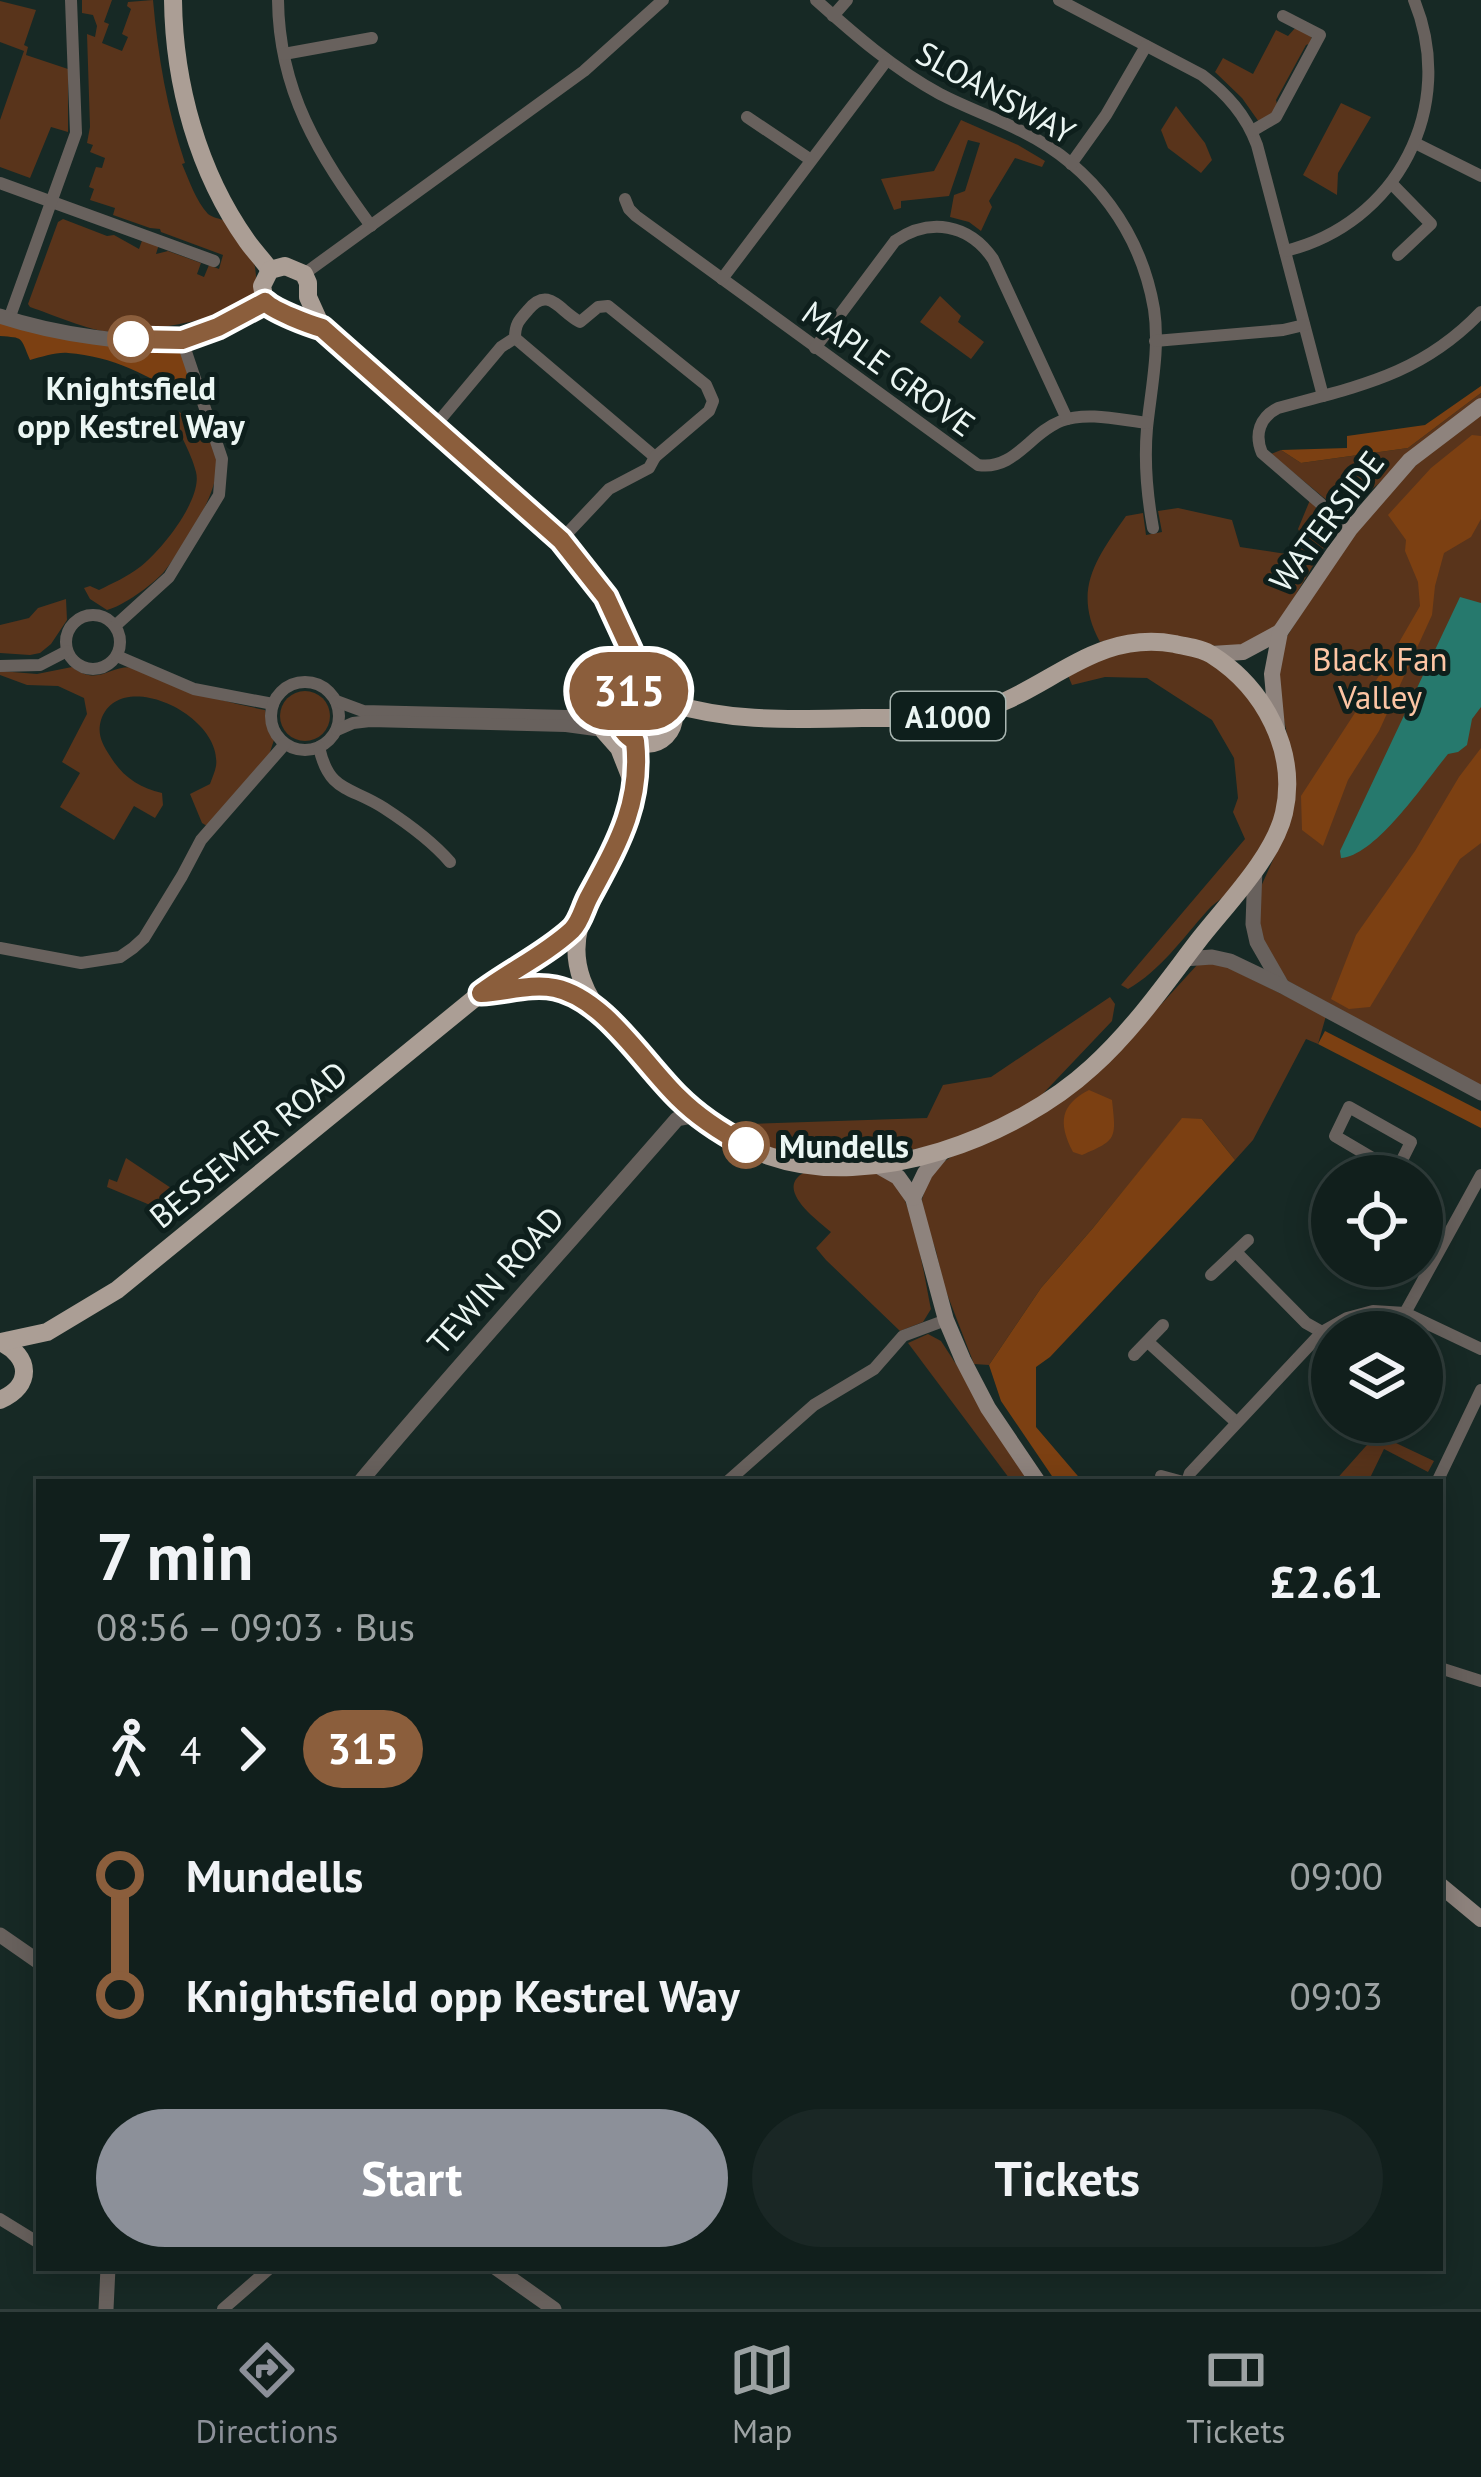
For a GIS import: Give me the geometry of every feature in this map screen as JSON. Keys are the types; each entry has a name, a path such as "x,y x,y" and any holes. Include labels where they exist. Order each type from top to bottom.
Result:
{"main road":[{"path":"173,0 180,75 200,147 226,207 271,270"},
{"path":"265,302 262,286 271,270 291,267 304,274"},
{"name":"A1000","path":"304,274 322,328"},
{"path":"290,314 300,310 308,297"},
{"name":"A1000","path":"265,302 277,312 322,328 561,540 606,597 636,662 654,690 670,704 751,719 961,715 1017,696 1102,649 1150,640 1211,654 1255,694 1278,735 1286,766 1279,828 1255,868 1129,1029 1067,1088 1012,1123 943,1151 875,1164 811,1165 780,1159 746,1145 698,1115 593,1006 568,992 549,987 481,993"},
{"name":"WATERSIDE","path":"1278,735 1272,674 1280,632 1350,529 1410,460 1481,406"},
{"name":"WATERSIDE","path":"1211,654 1244,652 1280,632"},
{"name":"A1000","path":"593,1006 579,974 578,925 619,839 636,790 638,764 618,719 636,662"},
{"path":"625,699 638,689 654,690"},
{"path":"630,738 653,742 666,735 674,714 670,704"},
{"path":"604,731 619,748 636,790"},
{"name":"BESSEMER ROAD","path":"22,1361 47,1332 117,1289 481,993 578,925"},
{"path":"913,1198 943,1151"},
{"path":"875,1164 898,1177 913,1198 946,1320 988,1408 1036,1479"},
{"name":"BESSEMER ROAD","path":"1,1342 47,1332"},
{"name":"A1000","path":"0,1400 18,1388 24,1372 14,1348 1,1342"},
{"path":"1443,1887 1481,1919"}],"street":[{"path":"71,0 76,133 4,318 70,334 182,340 265,302"},
{"path":"278,0 284,54 306,127 371,226"},
{"path":"304,274 584,70 663,0"},
{"name":"SLOANSWAY","path":"816,0 886,60 939,94 1034,138 1071,164 1109,202 1135,245 1155,322 1146,481 1153,528"},
{"path":"833,16 847,0"},
{"path":"1060,0 1212,82 1235,104 1252,131 1323,396"},
{"path":"1285,251 1313,243 1369,207 1414,143 1431,80 1414,0"},
{"path":"1252,131 1276,117 1320,35 1282,16"},
{"path":"284,54 371,38"},
{"path":"1071,164 1146,46"},
{"path":"722,279 886,60"},
{"path":"747,117 812,160"},
{"path":"1414,143 1481,176"},
{"path":"0,183 214,261"},
{"path":"1390,183 1431,224 1398,255"},
{"name":"MAPLE GROVE","path":"625,199 636,216 978,465 1000,464 1066,419"},
{"path":"815,348 895,241 928,226 960,230 977,239 993,259 1066,419 1148,423"},
{"path":"515,338 516,323 538,299 549,299 580,322 598,307 608,306 706,385 712,401 709,411 655,457 649,468 608,489 561,540"},
{"path":"1350,529 1262,452 1260,428 1272,411 1382,379 1417,363 1481,312"},
{"path":"1155,341 1304,325"},
{"path":"434,427 505,343 515,338"},
{"path":"515,338 655,457"},
{"path":"115,626 169,577 219,495 222,459 182,340"},
{"path":"93,615 109,620 120,640 117,656 104,668 86,668 67,650 67,634 77,620 93,615"},
{"path":"0,666 40,665 67,650"},
{"path":"117,656 194,688 273,704"},
{"path":"336,700 337,730 319,747 304,750 285,744 274,730 273,704 284,688 302,681 322,686 336,700 363,711 566,716 593,713 625,699"},
{"path":"337,730 370,721 566,727 630,738"},
{"path":"0,948 81,963 119,956 133,947 144,938 200,840 285,744"},
{"path":"319,747 323,766 344,790 386,809 450,862"},
{"path":"1255,868 1257,942 1282,986"},
{"path":"1184,959 1221,958 1481,1093"},
{"path":"676,1095 677,1119 698,1115"},
{"path":"1349,1107 1411,1142 1395,1174 1335,1136 1349,1107"},
{"name":"TEWIN ROAD","path":"363,1479 677,1119"},
{"path":"1443,1246 1476,1197 1481,1175"},
{"path":"1211,1275 1248,1240"},
{"path":"1237,1252 1311,1326"},
{"path":"730,1479 814,1406 874,1369 903,1336 946,1320"},
{"path":"1134,1355 1163,1325"},
{"path":"1443,1331 1481,1349"},
{"path":"1148,1342 1236,1422"},
{"path":"1187,1479 1311,1344"},
{"path":"1438,1479 1481,1390"},
{"path":"1161,1476 1173,1479"},
{"path":"1443,1669 1481,1681"},
{"path":"0,1933 9,1933 36,1950"},
{"path":"0,1933 36,1960"},
{"path":"0,2219 36,2241"},
{"path":"106,2309 108,2271"},
{"path":"224,2309 267,2271"},
{"path":"500,2271 554,2309"}],"green space":[{"path":"82,0 112,0 102,43 122,51 128,37 122,34 131,9 128,2 153,0 164,83 182,164 204,209 234,229 255,267 253,295 229,311 111,332 70,322 28,304 63,219 114,235 139,249 144,235 160,241 156,254 168,251 201,263 197,274 204,277 209,265 219,269 223,255 113,215 115,208 90,200 96,167 102,168 105,158 90,152 93,145 87,143 87,34 95,37 97,26 93,15 82,13"},
{"path":"0,1 36,10 24,45 26,55 68,69 68,132 51,127 30,178 0,167 0,120 24,51 0,42"},
{"path":"1296,27 1311,34 1312,43 1306,45 1276,100 1273,116 1259,122 1215,72 1223,58 1253,74 1276,30 1288,36"},
{"path":"1341,103 1371,117 1338,173 1337,195 1303,175"},
{"path":"1176,106 1205,143 1212,160 1201,173 1168,148 1161,130"},
{"path":"961,120 1045,161 1042,167 1015,158 989,201 992,207 981,231 950,217 954,195 965,191 980,143 968,140 949,196 901,201 901,208 894,210 881,179 934,171"},
{"path":"940,296 961,316 958,322 984,342 971,359 920,322"},
{"path":"0,313 27,322 181,345 197,397 186,399 100,358 63,353 30,360 20,340 0,336"},
{"path":"1481,386 1481,393 1408,448 1301,463 1281,450 1347,448 1347,436 1425,425"},
{"path":"1481,393 1481,400 1349,508 1329,502 1271,454 1281,450 1301,463 1408,448"},
{"path":"174,410 204,416 217,456 212,489 163,573 107,610 90,599 84,588 99,590 140,567 169,537 193,496 196,472"},
{"name":"Black Fan Valley","path":"1481,414 1481,1086 1288,981 1260,941 1259,891 1289,824 1292,758 1277,687 1279,649 1342,550 1393,488 1425,456"},
{"path":"1472,435 1481,436 1481,519 1471,537 1444,553 1432,615 1379,731 1348,780 1323,846 1302,830 1301,796 1420,606 1406,540 1388,515 1431,468"},
{"path":"1310,500 1328,521 1330,537 1279,623 1264,636 1230,646 1139,635 1100,642 1088,606 1091,576 1126,516 1143,513 1146,535 1162,532 1158,511 1178,508 1232,520 1240,547 1293,555 1304,540 1298,529"},
{"path":"66,599 67,620 40,653 0,653 0,625 29,618 38,608"},
{"path":"1149,647 1195,656 1239,684 1268,729 1279,781 1269,832 1245,872 1161,964 1128,989 1121,985 1245,839 1233,812 1238,798 1234,758 1212,720 1147,678 1105,677 1072,685 1067,673 1090,660"},
{"path":"72,667 90,675 136,668 202,694 265,710 274,740 269,755 207,826 190,794 210,784 216,768 214,747 204,730 168,704 147,697 128,697 111,704 100,725 105,747 126,775 162,793 163,805 155,818 134,806 114,840 60,807 80,773 62,762 87,714 84,698 58,686 27,685 0,675 0,671 37,674"},
{"path":"305,691 323,698 330,716 323,734 305,741 287,734 280,716 287,698"},
{"path":"1481,748 1481,843 1460,859 1370,1007 1349,1009 1331,999 1356,935"},
{"path":"1215,961 1326,1016 1318,1044 1306,1039 1253,1140 1235,1160 1202,1119 1182,1119 1041,1288 989,1365 974,1364 923,1213 930,1175 1125,1044 1197,965"},
{"path":"1110,997 1115,1004 1112,1021 1036,1101 955,1140 898,1153 819,1151 810,1157 787,1154 744,1137 747,1124 927,1118 943,1085 991,1077"},
{"path":"1325,1031 1481,1111 1481,1128 1318,1044"},
{"path":"1089,1090 1112,1100 1114,1130 1108,1141 1082,1155 1073,1152 1068,1142 1064,1116 1072,1102"},
{"path":"1182,1118 1202,1119 1235,1160 1036,1367 1036,1427 1080,1479 1054,1479 1001,1401 989,1365 1041,1288"},
{"path":"126,1158 177,1192 175,1209 162,1210 107,1187 109,1179 117,1182"},
{"path":"805,1172 871,1173 897,1186 911,1217 931,1309 923,1322 900,1331 816,1248 831,1232 795,1194 797,1179"},
{"path":"928,1334 941,1341 1031,1479 1010,1479 908,1343"},
{"path":"1370,1443 1396,1443 1434,1461 1428,1472 1384,1449 1369,1479 1337,1479"}],"shaded area":[{"path":"1460,597 1481,603 1481,707 1472,719 1467,745 1448,754 1384,832 1355,854 1341,858 1340,851"}],"bus line":[{"name":"315","path":"131,339 182,340 265,302 277,312 322,328 546,524 579,559 606,597 636,662 618,719 628,738 635,741 636,790 608,865 578,925 481,993 549,987 593,1006 698,1115 746,1145"}],"place":[{"name":"Knightsfield opp Kestrel Way","path":"131,339"},
{"name":"Mundells","path":"746,1145"}]}
